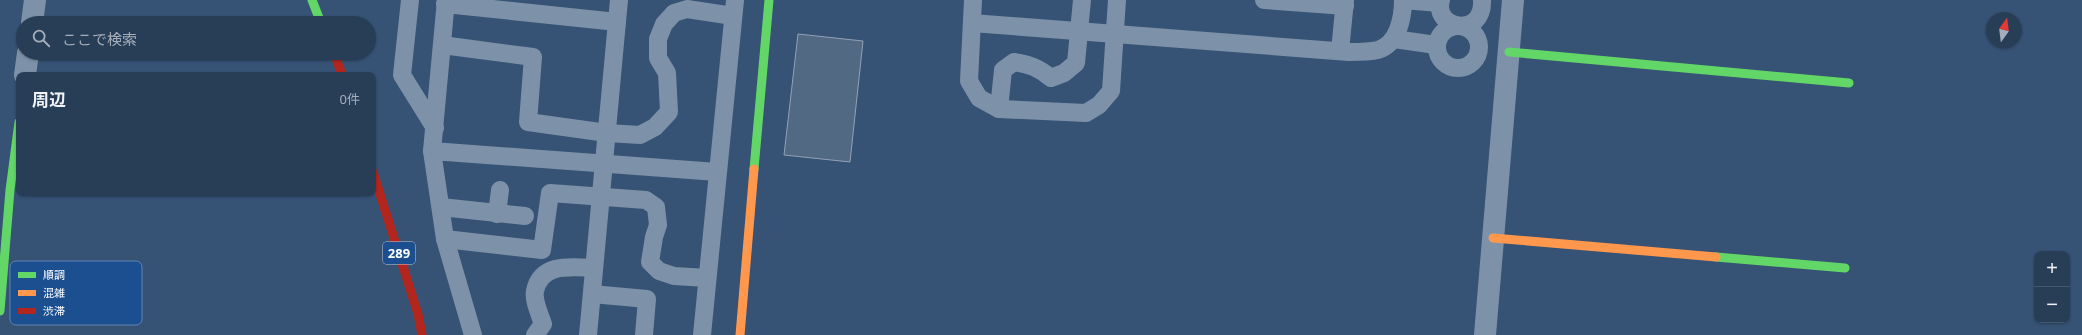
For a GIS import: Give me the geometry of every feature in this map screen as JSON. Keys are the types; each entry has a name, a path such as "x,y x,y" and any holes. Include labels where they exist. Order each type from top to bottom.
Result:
{"main road":[{"path":"312,0 318,16"},
{"path":"740,335 769,0"},
{"path":"1509,52 1849,83"},
{"path":"337,60 341,72"},
{"path":"0,311 5,190 16,137"},
{"name":"289","path":"376,181 418,314 422,335"},
{"path":"1493,238 1845,268"}],"street":[{"path":"33,16 35,0"},
{"path":"1485,335 1513,0"},
{"path":"25,72 27,60"}],"lane":[{"path":"410,0 402,75 435,128"},
{"path":"588,335 619,0"},
{"path":"973,0 969,81 979,98 1000,110 1086,113 1099,105 1111,91 1117,0"},
{"path":"1000,110 1003,70 1014,62 1028,64 1042,71 1051,78 1064,73 1076,63 1082,0"},
{"path":"1264,0 1345,3 1340,51"},
{"path":"972,23 1350,52 1379,50 1394,39 1403,11 1403,0 1440,1 1440,11 1444,18 1451,24 1466,26 1479,17 1482,9 1482,0"},
{"path":"473,335 446,239 432,151 445,2 617,22"},
{"path":"442,45 533,57 528,122 607,133 640,135 655,127 669,112 667,73 658,58 658,39 664,24 674,13 687,9 734,8 702,335"},
{"path":"1394,39 1436,45"},
{"path":"432,151 717,172"},
{"path":"497,214 500,190"},
{"path":"446,239 542,250 550,193 646,200 656,207 658,224 654,237 650,262 659,271 674,276 707,278"},
{"path":"441,207 525,216"},
{"path":"535,335 543,324 535,292 542,277 552,269 566,267 594,268"},
{"path":"592,294 647,299 644,335"}],"building":[{"path":"798,34 863,41 850,162 784,155"}],"traffic: fast":[{"path":"312,0 318,16"},
{"path":"754,169 769,0"},
{"path":"1509,52 1849,83"},
{"path":"0,311 10,190 16,145"},
{"path":"1716,257 1845,268"}],"traffic: slow":[{"path":"740,335 754,169"},
{"path":"1493,238 1716,257"}],"traffic: jam":[{"path":"337,60 341,72"},
{"path":"376,181 418,314 422,335"}]}
